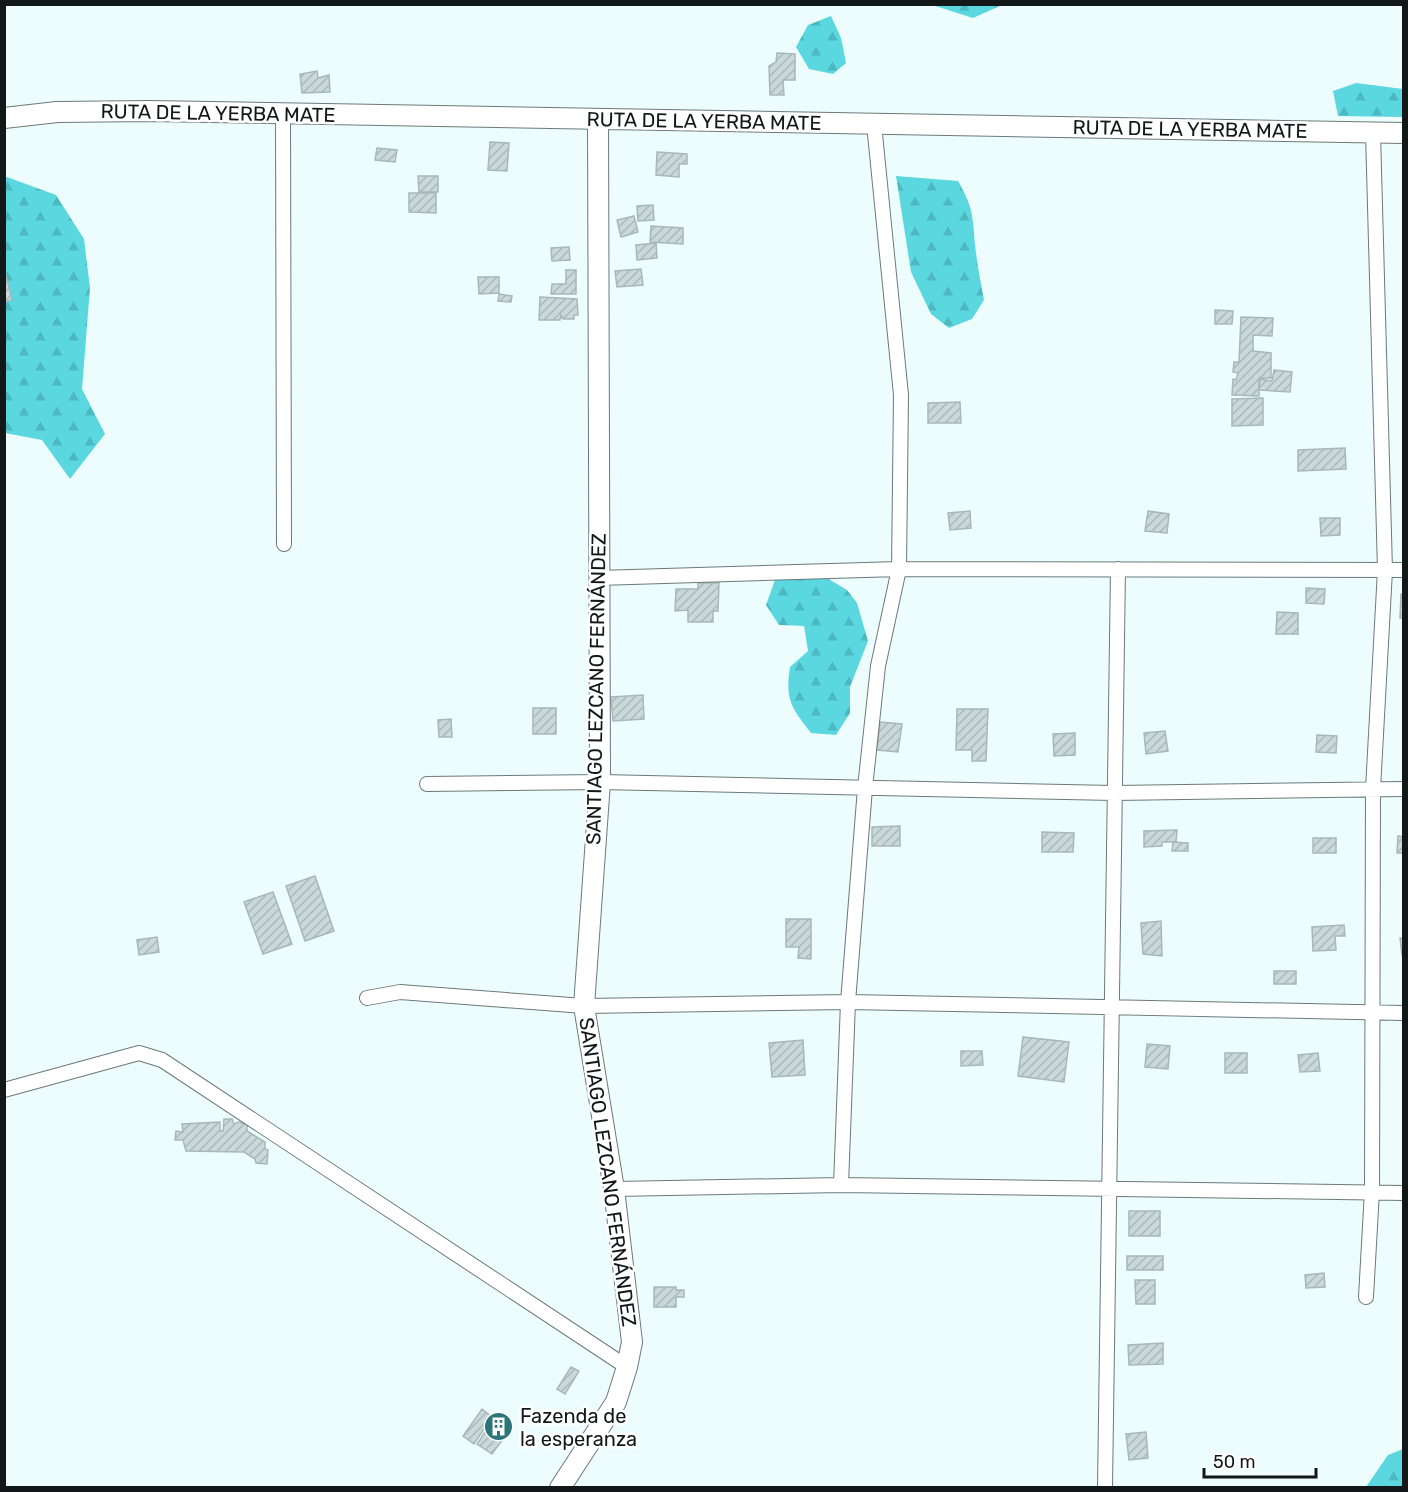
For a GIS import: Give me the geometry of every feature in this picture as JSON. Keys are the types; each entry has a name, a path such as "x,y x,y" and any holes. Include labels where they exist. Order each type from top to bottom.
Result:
{"main road":[{"name":"RUTA DE LA YERBA MATE","path":"4,118 90,111 283,113 1404,133"},
{"name":"SANTIAGO LEZCANO FERNÁNDEZ","path":"560,1488 616,1402 632,1342 614,1189 584,1006 600,782 598,119"}],"street":[{"path":"283,113 284,544"},
{"path":"841,1185 848,1002 865,788 878,666 899,569 901,395 874,124"},
{"path":"1366,1297 1372,1191 1373,789 1385,570 1373,133"},
{"path":"598,578 899,569 1404,570"},
{"path":"1105,1488 1118,569"},
{"path":"427,784 600,782 1114,793 1404,789"},
{"path":"367,998 400,992 584,1006 848,1002 1404,1013"},
{"path":"4,1090 139,1053 162,1060 627,1367"},
{"path":"614,1189 841,1185 1404,1193"}],"green space":[{"path":"932,5 1002,5 973,18"},
{"path":"831,16 841,38 846,63 833,74 809,69 796,47 808,25"},
{"path":"1356,83 1403,89 1403,117 1338,116 1333,91"},
{"path":"896,176 958,181 964,192 972,217 984,300 972,319 949,328 931,314 911,272"},
{"path":"7,177 56,195 84,239 90,288 82,389 105,434 70,479 42,440 5,433 4,178"},
{"path":"825,577 847,590 857,603 868,641 850,687 850,713 836,735 811,733 794,709 788,688 790,667 808,651 804,626 779,625 766,605 775,580"},
{"path":"1403,1449 1403,1487 1366,1487 1388,1455"}],"building":[{"path":"777,53 795,54 795,80 783,80 784,95 770,95 769,66 776,62"},
{"path":"317,71 318,78 329,75 330,92 302,93 300,74"},
{"path":"490,142 509,143 507,171 488,170"},
{"path":"377,148 397,150 395,162 375,160"},
{"path":"657,152 687,154 687,164 679,164 679,177 656,175"},
{"path":"418,176 438,176 438,192 419,192"},
{"path":"409,193 436,193 436,213 409,212"},
{"path":"653,205 654,220 638,221 637,206"},
{"path":"634,216 638,232 621,237 617,220"},
{"path":"651,226 683,228 683,244 650,242"},
{"path":"656,243 657,258 637,260 636,245"},
{"path":"569,247 570,260 552,261 551,248"},
{"path":"4,268 12,300 4,302"},
{"path":"641,269 643,285 617,287 615,271"},
{"path":"566,270 576,270 576,294 551,294 552,284 566,284"},
{"path":"478,277 499,277 499,293 479,294"},
{"path":"499,294 512,296 511,302 498,301"},
{"path":"540,297 577,299 578,315 574,315 574,319 563,319 561,315 560,320 539,320"},
{"path":"1215,310 1233,311 1232,324 1215,324"},
{"path":"1241,317 1273,318 1272,336 1253,335 1253,351 1271,353 1271,378 1259,378 1259,396 1232,395 1233,379 1236,380 1238,373 1233,372 1234,362 1239,362"},
{"path":"1274,370 1292,372 1290,392 1259,390 1260,379 1272,381"},
{"path":"1263,398 1263,425 1232,426 1232,399"},
{"path":"960,402 961,423 928,423 928,403"},
{"path":"1345,448 1346,469 1298,471 1298,450"},
{"path":"970,511 971,528 950,530 948,513"},
{"path":"1148,511 1169,514 1167,533 1145,531"},
{"path":"1320,518 1340,518 1340,535 1321,536"},
{"path":"698,583 719,583 718,611 713,611 713,622 688,622 688,610 675,611 676,589 698,589"},
{"path":"1306,588 1325,589 1324,604 1306,603"},
{"path":"1401,594 1404,594 1404,618 1400,618"},
{"path":"1277,612 1298,613 1298,634 1276,634"},
{"path":"643,695 644,719 613,721 611,697"},
{"path":"533,708 556,708 556,734 533,734"},
{"path":"957,709 988,709 986,761 972,761 972,750 956,750"},
{"path":"451,719 452,737 439,737 438,720"},
{"path":"880,722 902,724 898,752 877,750"},
{"path":"1165,731 1168,751 1146,754 1144,733"},
{"path":"1075,733 1075,755 1054,756 1053,734"},
{"path":"1317,735 1337,736 1336,753 1316,752"},
{"path":"900,826 900,846 872,846 872,827"},
{"path":"1177,830 1176,842 1162,842 1162,846 1144,847 1144,831"},
{"path":"1042,832 1074,833 1073,852 1042,852"},
{"path":"1398,836 1404,837 1404,853 1397,853"},
{"path":"1313,838 1336,838 1336,853 1313,853"},
{"path":"1173,842 1188,843 1188,851 1172,851"},
{"path":"315,876 334,931 305,941 286,886"},
{"path":"273,892 292,944 263,954 244,902"},
{"path":"786,919 811,919 811,959 798,958 799,947 786,947"},
{"path":"1161,921 1162,956 1143,954 1141,923"},
{"path":"1344,925 1345,936 1335,936 1336,950 1313,951 1312,927"},
{"path":"157,937 159,952 139,955 137,940"},
{"path":"1400,938 1404,938 1404,955 1402,955"},
{"path":"1274,971 1296,971 1296,984 1274,984"},
{"path":"1023,1037 1069,1042 1064,1082 1018,1076"},
{"path":"803,1040 805,1075 772,1077 769,1043"},
{"path":"1147,1044 1170,1046 1168,1069 1145,1067"},
{"path":"961,1051 982,1051 983,1065 961,1066"},
{"path":"1225,1053 1247,1053 1247,1073 1225,1073"},
{"path":"1318,1053 1320,1071 1300,1072 1298,1055"},
{"path":"224,1119 232,1119 234,1124 239,1122 247,1125 247,1131 265,1142 265,1149 268,1150 267,1164 256,1163 255,1159 244,1152 186,1151 183,1140 175,1140 176,1131 183,1132 182,1124 220,1122 220,1131 223,1131"},
{"path":"1129,1211 1160,1211 1160,1236 1129,1236"},
{"path":"1127,1256 1163,1256 1163,1270 1127,1270"},
{"path":"1324,1273 1325,1287 1306,1288 1305,1275"},
{"path":"1135,1280 1155,1280 1155,1304 1136,1304"},
{"path":"654,1287 676,1287 676,1290 684,1290 684,1297 676,1297 676,1307 654,1307"},
{"path":"1163,1343 1163,1364 1129,1365 1128,1345"},
{"path":"571,1367 579,1371 565,1394 557,1389"},
{"path":"482,1409 492,1417 474,1444 463,1436"},
{"name":"Fazenda de la esperanza","path":"496,1414 512,1426 503,1439 487,1427"},
{"path":"487,1429 503,1439 492,1454 477,1444"},
{"path":"1146,1432 1148,1458 1129,1460 1126,1434"}],"place":[{"name":"Fazenda de la esperanza","path":"499,1427"}]}
